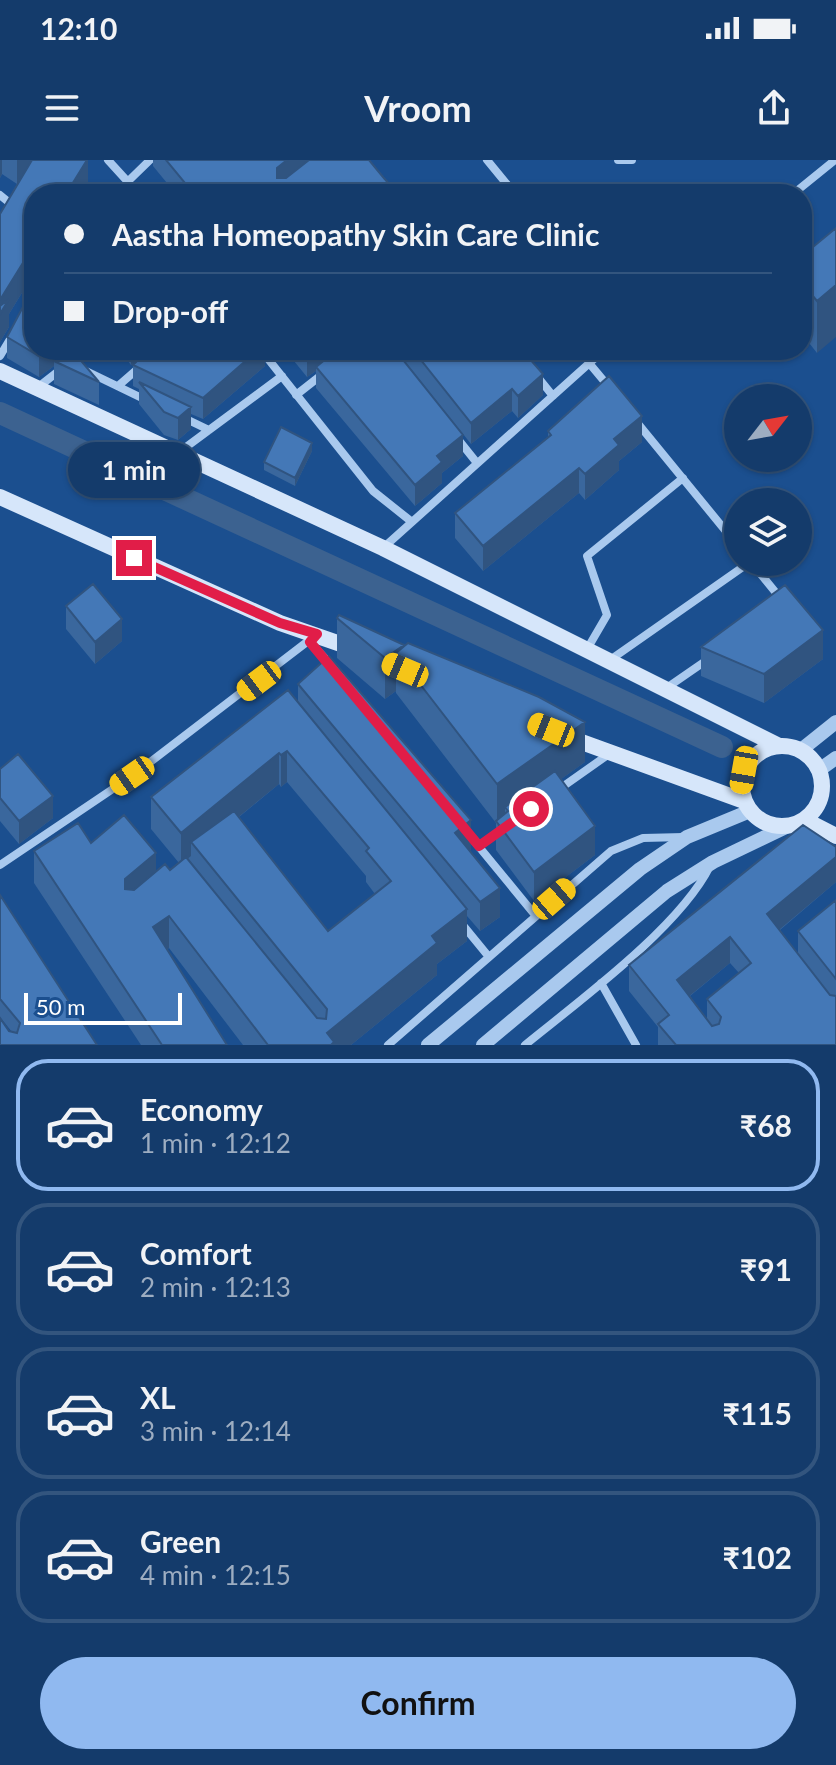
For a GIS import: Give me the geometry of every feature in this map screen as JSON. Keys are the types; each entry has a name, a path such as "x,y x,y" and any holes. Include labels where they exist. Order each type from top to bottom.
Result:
{"main road":[{"path":"0,371 383,548 663,691 779,746 801,750 819,770 830,791 805,820 786,827 766,824 747,806 551,730"},
{"path":"0,497 314,638 376,658"},
{"path":"747,806 741,788 744,770 755,755 779,746"},
{"path":"805,820 836,836"}],"street":[{"path":"108,160 131,184"},
{"path":"124,184 150,160"},
{"path":"487,160 507,184"},
{"path":"618,160 632,160"},
{"path":"805,184 835,160"},
{"path":"0,195 8,207 20,193"},
{"path":"0,356 19,324"},
{"path":"37,388 73,360"},
{"path":"118,386 148,360"},
{"path":"269,360 373,491 412,522"},
{"path":"383,548 592,360"},
{"path":"525,361 553,396"},
{"path":"69,363 157,405"},
{"path":"589,363 617,398"},
{"path":"296,395 330,368"},
{"path":"178,453 282,376"},
{"path":"627,409 724,529"},
{"path":"170,411 209,430"},
{"path":"450,429 477,463"},
{"path":"586,651 607,615 587,556 683,478"},
{"path":"608,662 731,576"},
{"path":"762,576 786,605 774,614"},
{"path":"0,865 132,776 314,638 342,679"},
{"path":"663,691 712,656"},
{"path":"801,750 836,722"},
{"path":"544,800 609,754"},
{"path":"819,770 836,758"},
{"path":"428,1045 640,869 687,837 747,806"},
{"path":"479,846 518,819"},
{"path":"459,822 535,915"},
{"path":"483,1045 667,891 713,862 786,827"},
{"path":"388,1045 535,915 625,842 687,837"},
{"path":"525,1045 601,983 694,896 713,862"},
{"path":"459,920 489,957"},
{"path":"601,983 636,1045"}],"building":[{"path":"32,160 87,160 72,184 24,184 24,261 0,300 0,214"},
{"path":"166,160 287,160 277,168 277,178 286,178 309,160 369,160 389,184 186,184"},
{"path":"836,228 836,285 817,301 812,295 812,248"},
{"path":"24,305 24,347 7,337"},
{"path":"80,360 99,382 54,361"},
{"path":"138,360 247,360 203,398 133,365"},
{"path":"325,360 403,360 463,435 437,456 442,462 415,485 316,367"},
{"path":"421,360 531,360 543,374 518,396 512,389 471,423"},
{"path":"609,376 642,416 614,439 619,445 585,474 579,468 483,546 455,513 551,435 548,431"},
{"path":"139,382 191,407 178,418 164,412"},
{"path":"281,427 312,443 295,478 264,462"},
{"path":"93,584 122,619 95,642 66,606"},
{"path":"785,585 823,630 764,674 701,647"},
{"path":"339,615 404,645 385,658 337,618"},
{"path":"408,643 539,697 585,722 497,784 396,653"},
{"path":"329,656 471,820 455,833 500,888 480,902 298,684"},
{"path":"288,690 467,909 432,936 437,943 327,1033 334,1042 331,1045 268,1045 169,916 153,927 227,1045 162,1045 34,851 78,823 91,843 124,815 156,853 125,879 125,889 134,890 165,864 170,870 186,857 317,1018 326,1019 327,1009 191,842 234,811 328,931 391,881 366,851 369,848 287,751 281,755 279,753 181,833 151,797"},
{"path":"18,754 53,796 19,821 0,798 0,769"},
{"path":"555,771 595,826 534,872 496,821 508,811 505,807"},
{"path":"803,825 836,847 836,857 767,914 830,995 836,996 836,1045 676,1045 658,1024 669,1015 629,965","holes":["730,937 751,963 707,999 721,1017 719,1024 712,1026 677,980"]},
{"path":"0,895 97,1045 0,1045 0,1018 9,1031 17,1033 20,1023 0,999"},
{"path":"836,900 836,979 798,931"}],"waterway":[{"path":"0,413 722,747"}],"route":[{"path":"134,558 280,623 317,634 310,642 479,846 531,809"}]}
